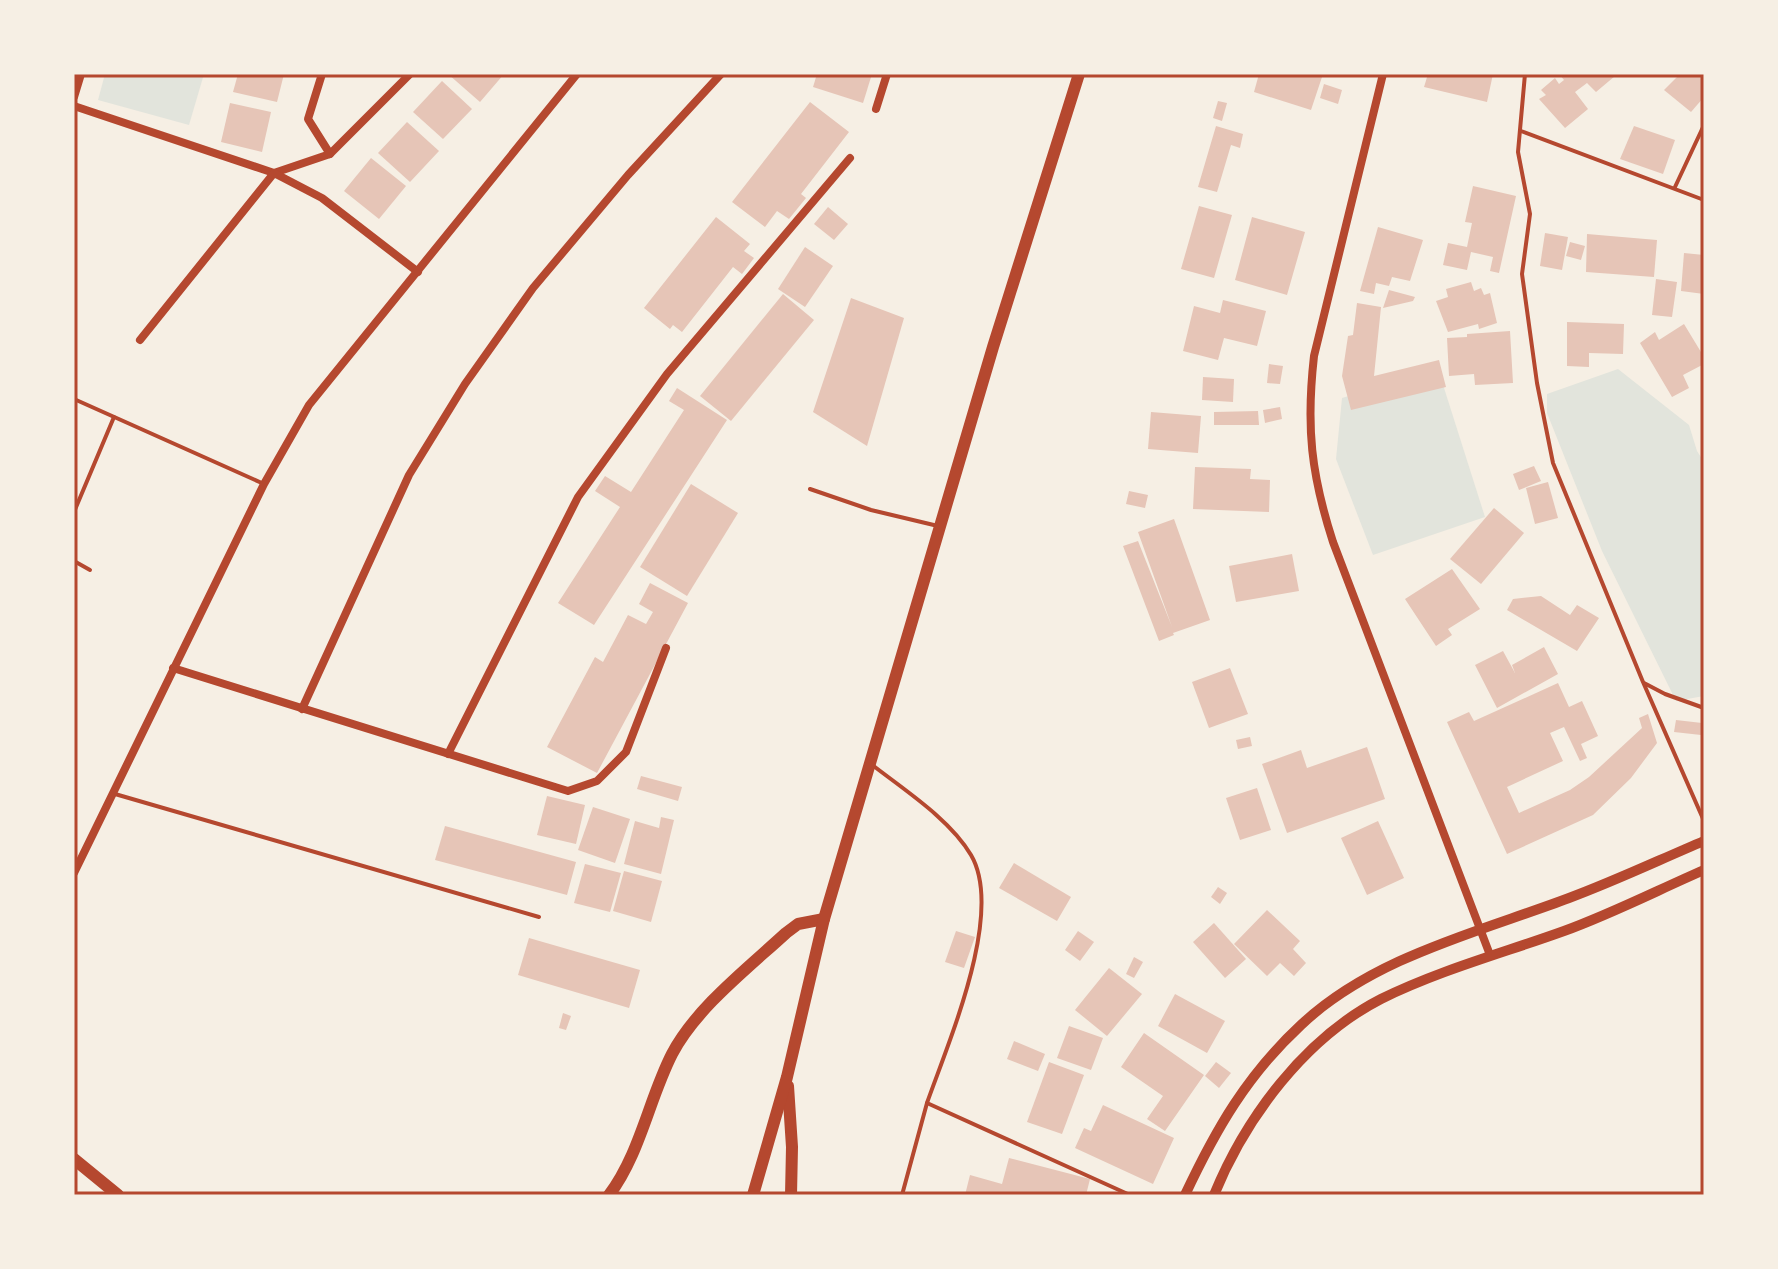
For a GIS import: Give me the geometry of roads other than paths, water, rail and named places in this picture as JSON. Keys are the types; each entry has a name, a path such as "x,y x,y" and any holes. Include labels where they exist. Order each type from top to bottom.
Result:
{"main road":[{"path":"753,1195 787,1077 824,919 940,526 1079,74"},
{"path":"609,1195 633,1151 673,1052 697,1017 786,933 798,924 824,919"},
{"path":"787,1077 792,1147 791,1195"},
{"path":"74,1159 118,1195"}],"street":[{"path":"74,97 81,74"},
{"path":"322,74 308,119 330,154"},
{"path":"140,340 274,173 330,154 410,74"},
{"path":"74,873 264,484 309,405 577,74"},
{"path":"302,709 409,475 465,384 533,288 628,175 721,74"},
{"path":"876,109 887,74"},
{"path":"1383,74 1314,356 1309,436 1315,479 1333,542 1490,955"},
{"path":"74,106 274,173 322,198 418,272"},
{"path":"448,754 578,497 667,374 850,158"},
{"path":"173,668 568,791 597,781 626,752 666,648"},
{"path":"1185,1195 1224,1118 1245,1085 1303,1023 1330,1001 1369,977 1586,892 1704,841"},
{"path":"1214,1195 1263,1103 1319,1044 1378,1001 1490,955 1566,930 1704,870"}],"lane":[{"path":"1525,74 1518,152 1530,214 1522,274 1537,383 1553,463 1704,821"},
{"path":"1675,187 1704,125"},
{"path":"1521,131 1704,200"},
{"path":"74,399 264,484"},
{"path":"74,512 114,417"},
{"path":"810,489 871,510 940,526"},
{"path":"74,561 90,570"},
{"path":"1643,682 1665,694 1704,708"},
{"path":"870,764 929,807 970,852 979,873 983,896 970,981 927,1103 902,1195"},
{"path":"113,793 539,917"},
{"path":"927,1103 1130,1195"}]}
